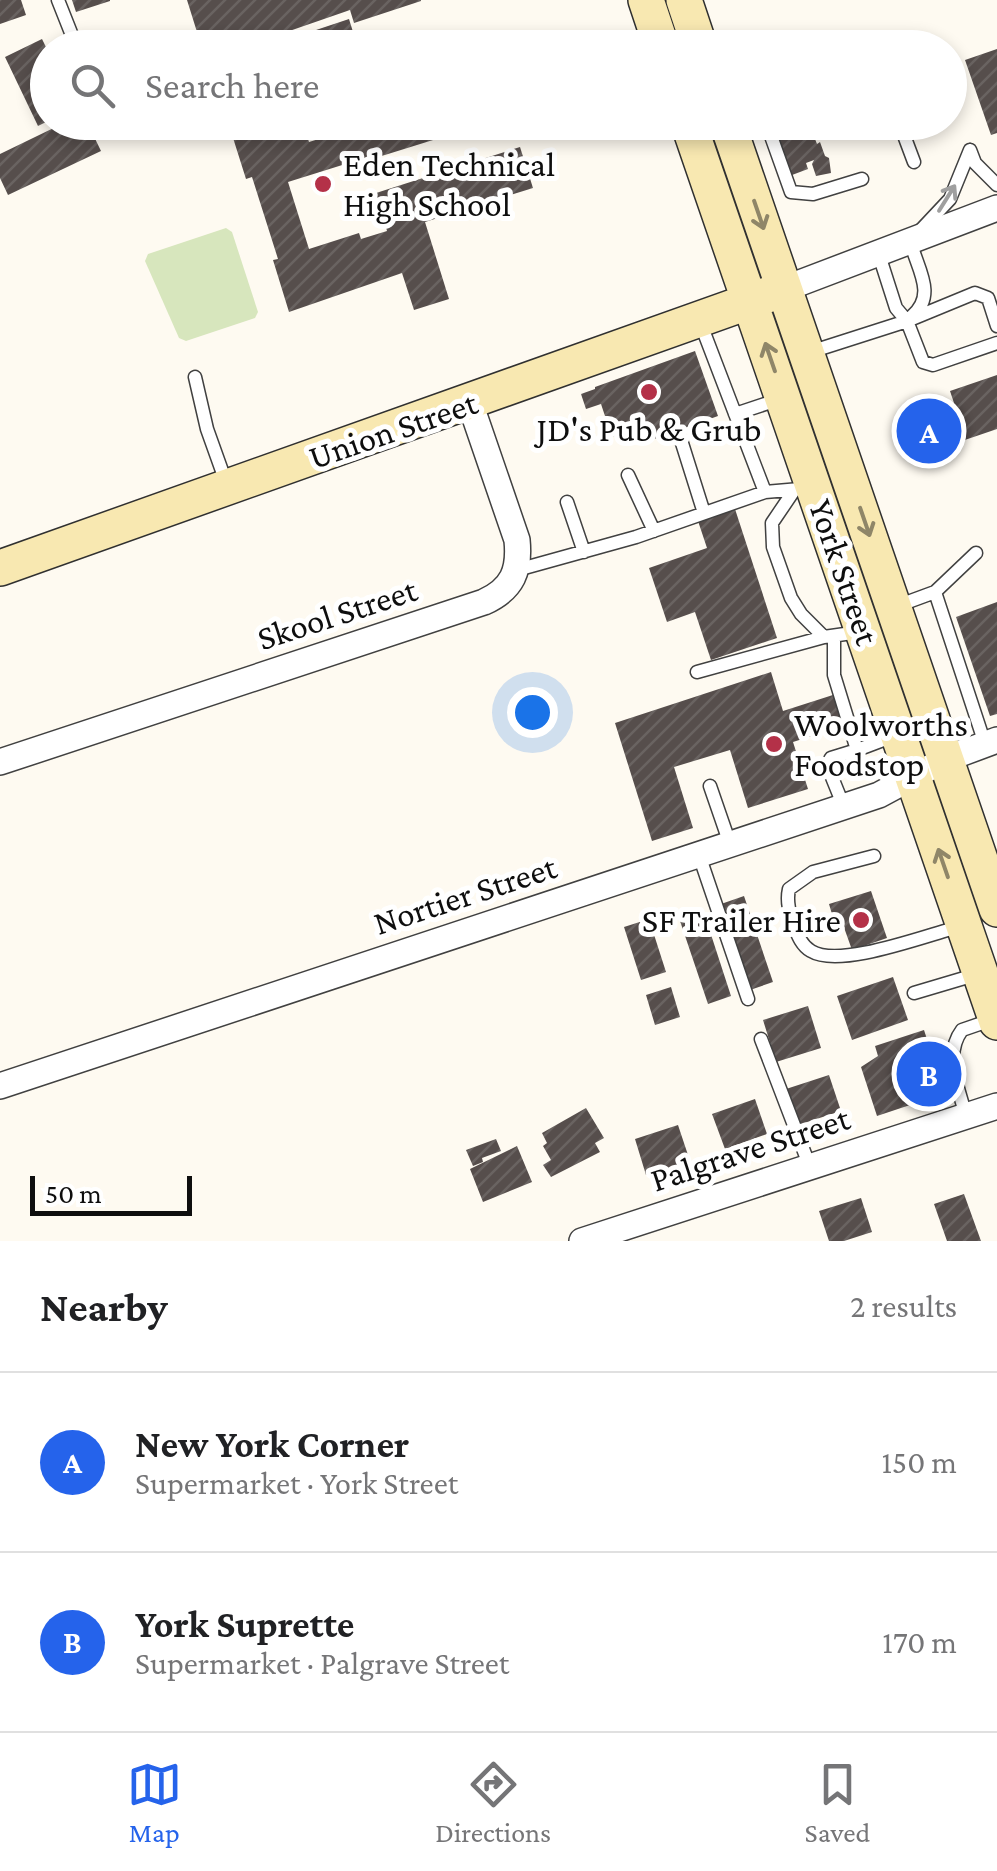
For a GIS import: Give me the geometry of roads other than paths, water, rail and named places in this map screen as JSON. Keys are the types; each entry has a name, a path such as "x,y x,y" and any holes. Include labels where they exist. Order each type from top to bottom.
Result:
{"main road":[{"path":"646,0 656,30"},
{"path":"684,0 694,30"},
{"name":"York Street","path":"694,140 784,397 840,635 899,734 996,1020"},
{"name":"York Street","path":"732,140 784,289 813,351 997,909"},
{"name":"Union Street","path":"0,568 784,289"}],"street":[{"path":"784,289 997,208"},
{"path":"911,243 997,222"},
{"path":"470,403 517,540 516,570"},
{"name":"Skool Street","path":"0,762 484,602 507,588 516,570"},
{"name":"Nortier Street","path":"0,1086 844,807 991,742"},
{"name":"Palgrave Street","path":"582,1241 997,1106"}],"lane":[{"path":"58,0 70,30"},
{"path":"772,140 791,192 813,194 862,179"},
{"path":"906,140 914,162"},
{"path":"907,321 923,307 927,294 911,243 950,199 970,150 974,163 997,185"},
{"path":"881,254 896,308 907,321 923,362 932,365 997,344"},
{"path":"813,351 907,321 976,293 986,296 997,326"},
{"path":"927,294 941,302 956,301"},
{"path":"699,320 765,492"},
{"path":"195,377 207,429 228,488"},
{"path":"736,414 784,397"},
{"path":"682,440 704,513"},
{"path":"628,475 654,531"},
{"path":"516,570 654,531 765,492 804,489"},
{"path":"804,489 772,522 773,547 791,598 801,614 840,635"},
{"path":"567,502 584,552"},
{"path":"895,607 935,592 976,553"},
{"path":"935,592 991,742"},
{"path":"697,672 840,635"},
{"path":"840,635 834,676 857,750"},
{"path":"844,807 826,765 830,758 899,734"},
{"path":"710,786 730,844"},
{"path":"698,855 748,999"},
{"path":"874,856 813,872 790,889 788,902 794,925 802,944 811,952 834,957 858,953 964,925"},
{"path":"914,992 980,974"},
{"path":"966,1116 954,1070 956,1039 962,1030 996,1020"},
{"path":"761,1039 810,1167"}],"place":[{"name":"Eden Technical High School","path":"323,184"},
{"name":"JD's Pub & Grub","path":"649,392"},
{"name":"New York Corner","path":"929,431"},
{"name":"Woolworths Foodstop","path":"774,744"},
{"name":"SF Trailer Hire","path":"861,920"},
{"name":"York Suprette","path":"929,1074"}]}
